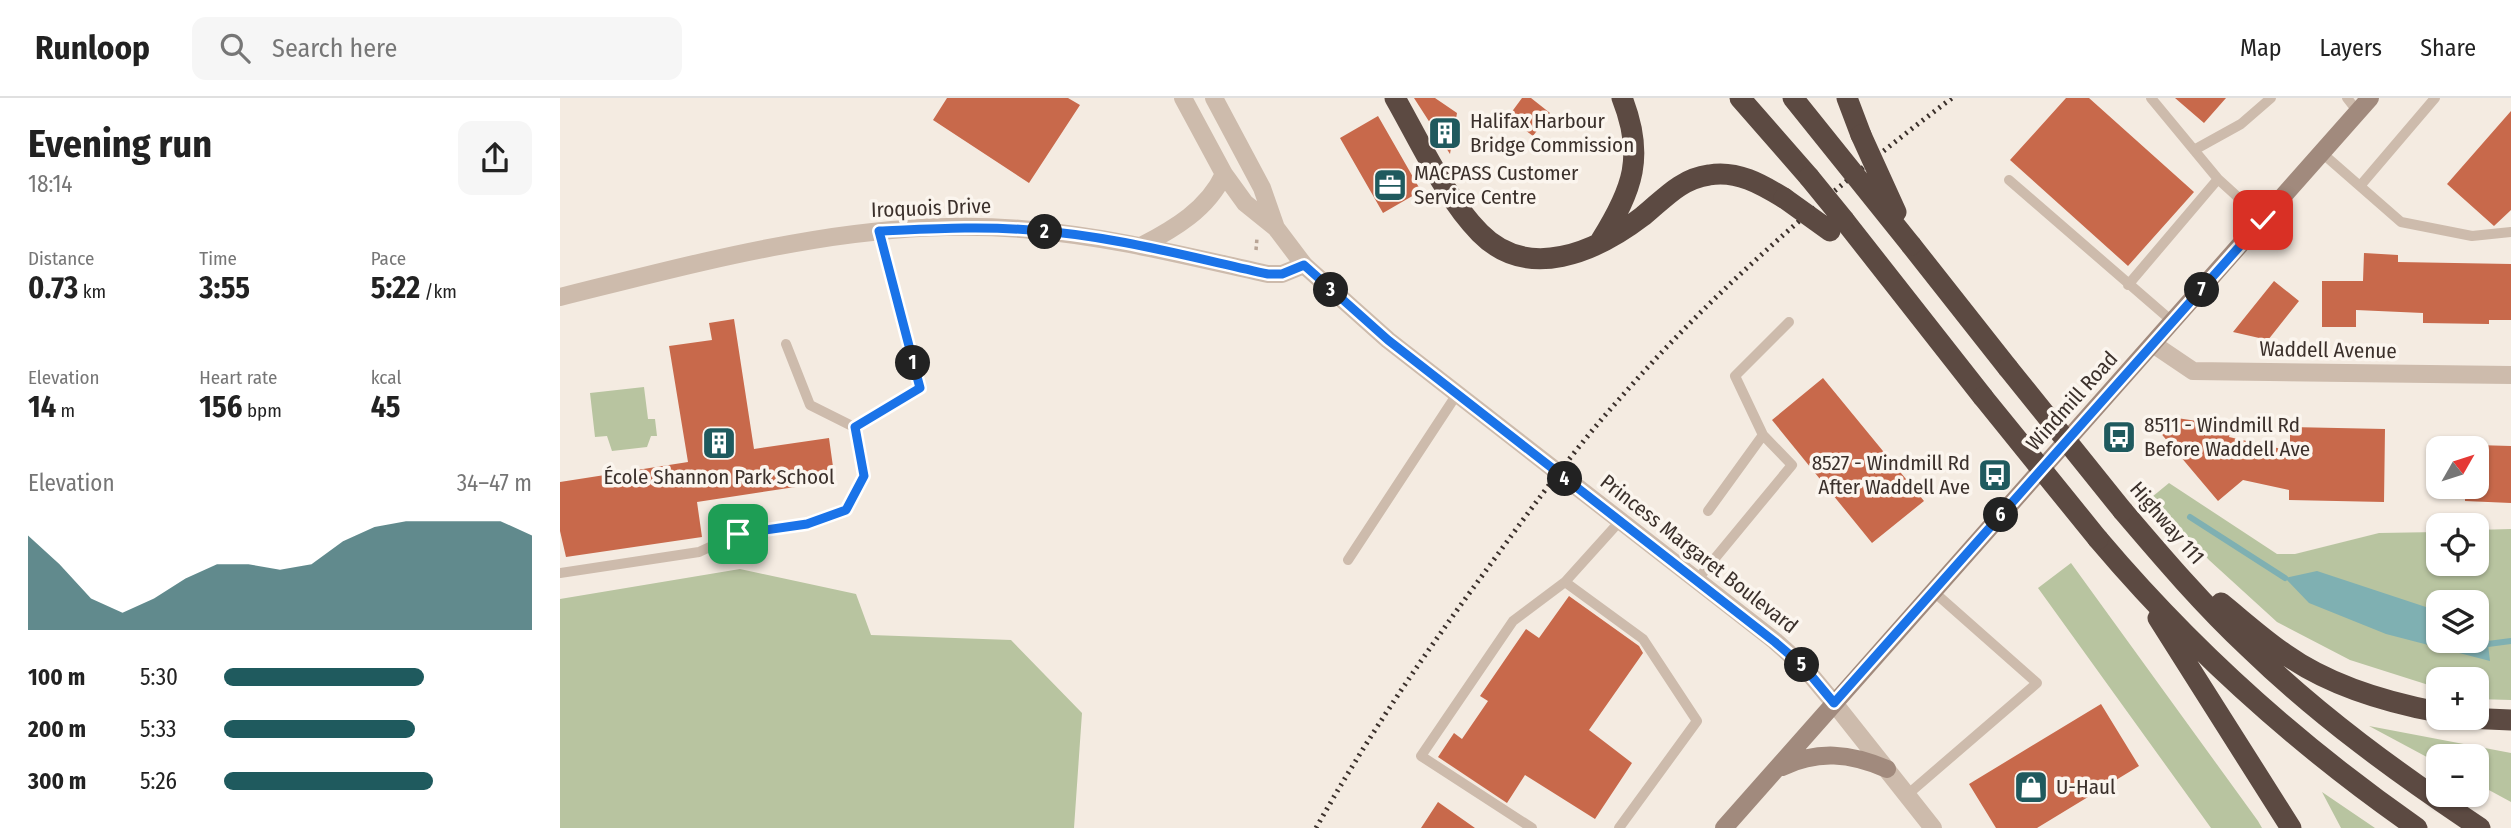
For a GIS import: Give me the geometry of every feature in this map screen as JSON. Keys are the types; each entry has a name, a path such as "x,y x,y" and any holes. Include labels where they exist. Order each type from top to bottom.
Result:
{"highway":[{"path":"1395,98 1448,190 1478,232 1495,247 1515,256 1561,258 1597,245 1642,216 1666,194 1687,181 1708,175 1743,177 1837,226"},
{"path":"1597,245 1619,212 1635,168 1631,121 1622,98"},
{"path":"1740,98 1809,177 1837,226 1885,274 2134,581 2217,666 2312,750 2417,828"},
{"name":"Highway 111","path":"1793,98 2164,560 2249,648 2339,726 2399,773 2480,828"},
{"path":"1847,98 1911,246"},
{"path":"2164,560 2297,661 2339,685 2426,710"},
{"path":"2134,581 2291,828"},
{"path":"2489,719 2511,720"}],"main road":[{"name":"Windmill Road","path":"1724,828 2322,153 2352,105 2370,98"},
{"path":"1775,770 1799,759 1833,755 1850,756 1887,769"}],"street":[{"name":"Princess Margaret Boulevard","path":"1183,98 1224,174 1245,203 1276,228 1304,265 1388,340 1697,580 1804,667 1933,828"},
{"name":"Princess Margaret Boulevard","path":"1214,98 1262,188 1276,228"},
{"path":"1141,246 1186,219 1210,198 1224,174"},
{"name":"Iroquois Drive","path":"560,297 790,244 879,231 972,227 1032,230 1141,246 1268,274 1282,274 1304,265"},
{"name":"Waddell Avenue","path":"2153,344 2193,371 2511,375"}],"lane":[{"path":"2151,98 2218,179 2263,220"},
{"path":"2194,150 2241,124 2271,98"},
{"path":"2360,186 2435,98"},
{"path":"2322,153 2402,222 2472,236 2511,232"},
{"path":"2128,285 2218,179"},
{"path":"2010,180 2173,322"},
{"path":"855,427 920,388 879,231"},
{"path":"1697,580 1792,465 1763,435 1735,376 1789,322"},
{"path":"786,344 810,405 855,427"},
{"path":"1348,560 1457,394"},
{"path":"560,573 699,552 738,534 807,524 846,510 864,476 855,427"},
{"path":"1708,511 1763,435"},
{"path":"1532,828 1421,756 1513,621 1565,582 1620,521"},
{"path":"1565,582 1643,639 1697,720 1619,828"},
{"path":"1908,795 2037,683 1934,592"}],"green space":[{"path":"644,387 648,419 655,419 657,436 651,436 647,447 612,451 607,436 595,437 590,393"},
{"path":"2169,483 2277,554 2295,554 2379,533 2426,532 2426,576 2489,576 2489,530 2511,529 2511,700 2489,699 2489,667 2426,667 2426,684 2350,660 2277,622 2209,560 2152,497"},
{"path":"2071,563 2262,828 2211,828 2038,588"},
{"path":"740,569 856,594 871,635 1011,640 1082,713 1074,828 560,828 560,599"},
{"path":"2369,726 2464,744 2426,744 2426,757"},
{"path":"2489,749 2511,753 2511,802 2489,790"},
{"path":"2322,792 2375,828 2341,828"}],"water":[{"path":"2317,571 2426,607 2426,644 2386,634 2309,603 2285,578"},
{"path":"2459,653 2489,653 2490,661"}],"building":[{"path":"947,98 1068,98 1080,105 1029,183 933,120"},
{"name":"Halifax Harbour Bridge Commission","path":"1414,98 1435,98 1457,113 1450,154"},
{"path":"1522,98 1531,98 1550,113 1533,136 1508,117"},
{"path":"2066,98 2089,98 2194,192 2128,266 2010,160"},
{"path":"2175,98 2226,98 2204,123"},
{"path":"2511,111 2511,210 2494,226 2447,184"},
{"path":"1378,116 1421,191 1383,213 1340,138"},
{"path":"2364,253 2398,255 2398,262 2511,264 2511,320 2489,320 2489,324 2423,323 2423,313 2356,310 2356,327 2322,327 2322,281 2363,281"},
{"path":"2274,281 2299,301 2268,340 2233,332"},
{"name":"École Shannon Park School","path":"734,319 754,449 829,438 835,481 697,502 702,537 566,557 560,531 560,482 688,462 669,346 712,340 709,323"},
{"path":"1823,378 1924,501 1872,543 1772,420"},
{"path":"2163,416 2231,426 2229,437 2290,451 2290,427 2385,429 2384,502 2289,500 2289,490 2243,480 2218,501 2153,424"},
{"path":"2489,445 2511,446 2511,503 2465,501 2489,499"},
{"path":"1569,596 1639,646 1643,653 1589,730 1632,763 1595,819 1525,775 1507,803 1438,757 1454,733 1462,739 1488,701 1480,696 1526,629 1539,638"},
{"path":"2101,704 2139,766 2037,828 1996,828 1969,784"},
{"path":"1438,802 1475,828 1421,828"}],"waterway":[{"path":"2190,517 2285,578"},
{"path":"2489,644 2511,641"}],"railway":[{"path":"1316,828 1374,732 1436,640 1548,486 1603,418 1659,355 1738,276 1864,166 1952,98"}],"place":[{"name":"Halifax Harbour Bridge Commission","path":"1445,133"},
{"name":"MACPASS Customer Service Centre","path":"1390,185"},
{"name":"8511 - Windmill Rd Before Waddell Ave","path":"2119,437"},
{"name":"École Shannon Park School","path":"719,443"},
{"name":"8527 - Windmill Rd After Waddell Ave","path":"1995,475"},
{"name":"U-Haul","path":"2031,787"}],"route":[{"path":"738,534 807,524 846,510 864,476 855,427 920,388 879,231 972,227 1032,230 1141,246 1268,274 1282,274 1304,265 1388,340 1775,642 1804,667 1834,703 2263,220"}]}
